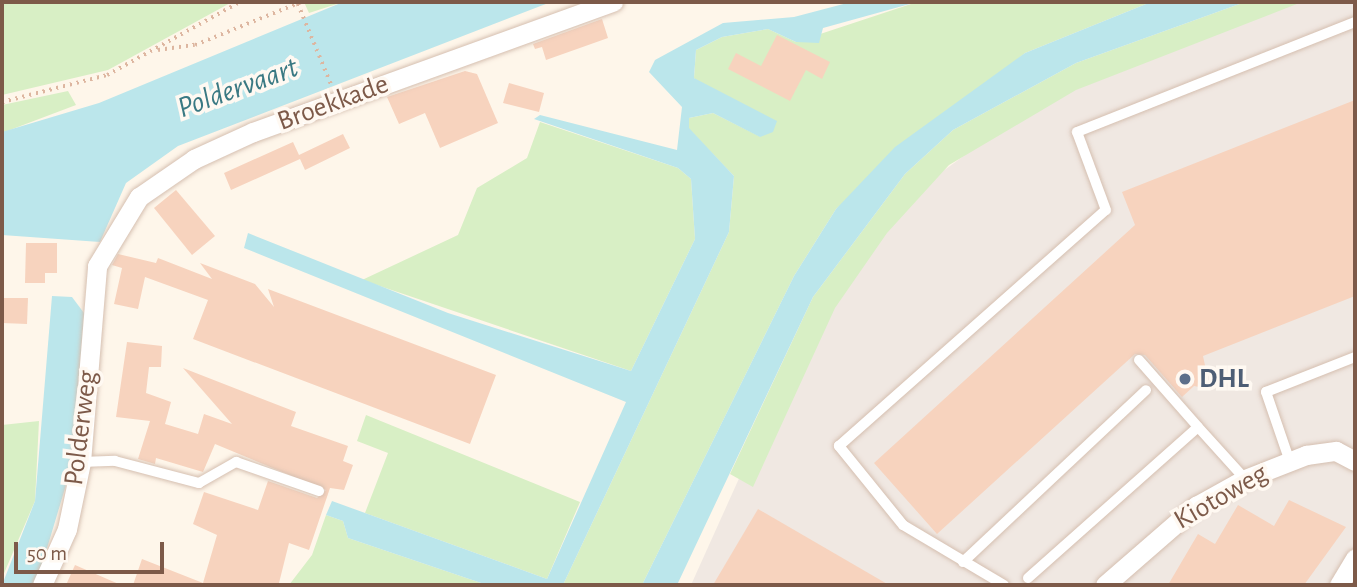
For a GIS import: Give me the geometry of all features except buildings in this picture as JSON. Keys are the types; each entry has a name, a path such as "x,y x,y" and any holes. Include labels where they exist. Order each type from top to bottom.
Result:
{"street":[{"name":"Broekkade","path":"97,266 139,197 194,159 613,2"},
{"name":"Polderweg","path":"42,585 66,530 81,462 97,266"},
{"name":"Kiotoweg","path":"1105,585 1196,506 1245,480 1289,459 1336,451 1355,461"},
{"path":"1339,585 1355,558"}],"lane":[{"path":"1004,585 903,525 839,446 1106,210 1077,132 1355,23"},
{"path":"1289,459 1266,392 1355,357"},
{"path":"1139,360 1245,480"},
{"path":"963,562 1146,390"},
{"path":"1028,578 1198,427"},
{"path":"81,462 115,461 199,482 236,462 319,491"}],"path":[{"path":"2,102 107,75 240,2"},
{"path":"152,50 195,45 298,2 333,88"}],"shaded area":[{"path":"1249,2 1355,2 1355,585 691,585 801,341 909,196 1051,92"}],"green space":[{"path":"2,2 232,2 108,70 2,95"},
{"path":"304,2 343,2 309,13"},
{"path":"917,2 1151,2 1025,53 836,209 794,276 642,585 563,585 729,232 734,176 688,128 689,118 713,113 761,137 694,78 696,50 722,37 768,29 796,42"},
{"path":"1245,2 1302,2 1076,90 949,165 887,233 835,308 753,487 730,474 813,297 905,174 953,130 1076,63"},
{"path":"68,91 76,105 2,133 2,105"},
{"path":"540,122 678,168 691,179 695,239 631,371 362,280 458,235 477,188 527,158"},
{"path":"366,415 580,502 547,579 365,513 388,453 357,441"},
{"path":"39,421 35,501 2,578 2,425"},
{"path":"326,515 343,521 348,538 487,585 289,585 312,555"}],"water":[{"name":"Poldervaart","path":"343,2 551,2 178,146 126,183 100,242 2,235 2,132 99,103"},
{"path":"851,2 917,2 823,28 819,43 796,42 768,29 722,37 696,50 694,78 777,121 773,132 760,137 713,113 689,118 689,128 734,176 729,232 563,585 487,585 348,538 343,521 326,515 332,501 547,579 626,402 244,248 248,233 448,313 631,371 695,239 691,179 678,168 534,119 540,115 677,150 682,107 649,72 655,60 723,23 794,17"},
{"path":"1151,2 1245,2 1076,63 953,130 905,174 813,297 677,585 642,585 794,276 836,209 895,147 1025,53"},
{"path":"52,296 72,297 84,313 72,465 36,585 2,585 35,501"}],"place":[{"name":"DHL","path":"1185,379"}]}
